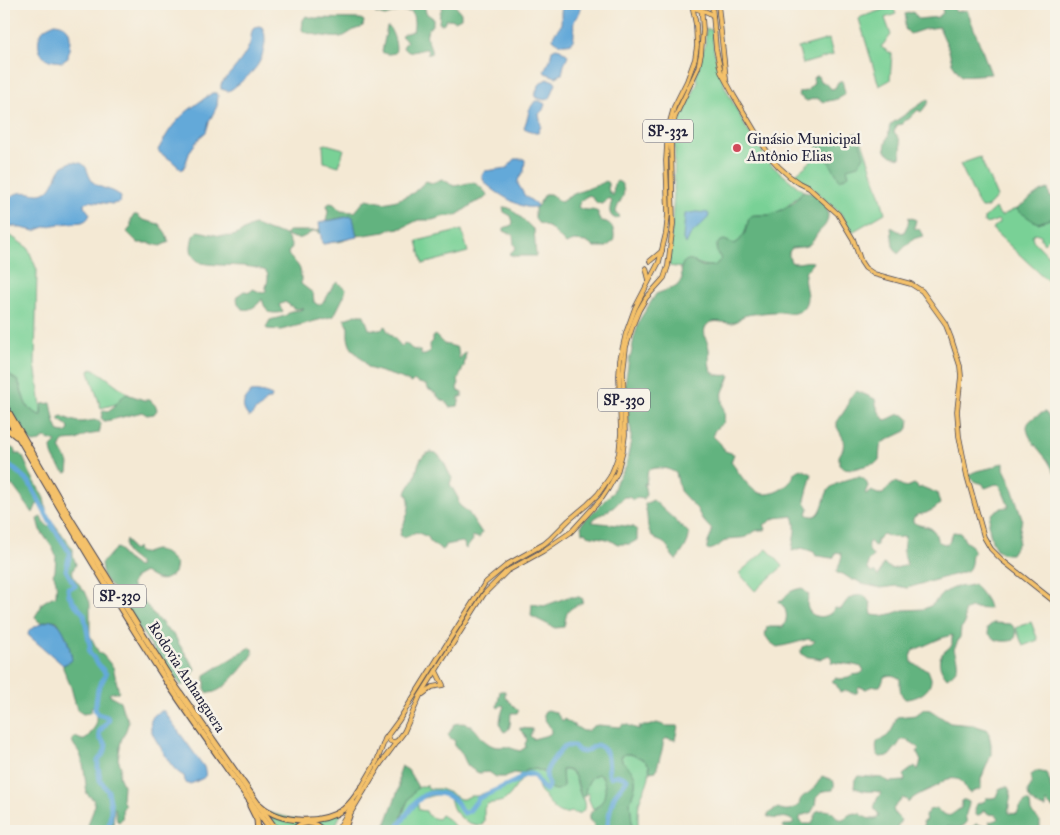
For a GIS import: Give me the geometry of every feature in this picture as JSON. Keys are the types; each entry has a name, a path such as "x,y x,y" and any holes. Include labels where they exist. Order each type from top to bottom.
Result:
{"highway":[{"name":"Rodovia Anhanguera","path":"4,404 72,521 174,684 271,831"},
{"name":"Rodovia Anhanguera","path":"4,412 87,554 170,686 277,831"},
{"path":"4,429 12,432 19,439"},
{"path":"240,783 269,812 293,819 319,819 337,813 350,804 361,788"},
{"path":"240,783 254,814 258,831"},
{"path":"340,831 350,813"},
{"path":"293,831 297,826 308,823 317,825 323,831"}],"main road":[{"name":"SP-332","path":"668,266 672,224 672,130 675,117 698,68 709,29 701,4"},
{"path":"712,4 713,16 709,29 721,72 766,150 779,167 799,183 809,188 838,214 853,239 865,268 874,274 906,282 917,287 945,323 961,372 958,411 959,436 967,476 984,537 991,549 1002,560 1056,603"},
{"path":"718,4 726,81"},
{"name":"SP-332","path":"659,262 668,224 666,153 668,130 674,107 688,81 695,60 697,39 692,5"},
{"path":"692,5 697,10 708,12 713,16"},
{"path":"715,46 722,45"},
{"path":"650,260 662,251"},
{"path":"659,262 663,262 668,266 661,276 653,272 659,262"},
{"path":"646,268 649,282"},
{"name":"SP-330","path":"340,831 361,788 377,761 385,739 403,714 485,583 508,564 544,544 588,504 610,477 617,459 621,433 620,359 635,308 653,272"},
{"name":"SP-330","path":"350,813 381,763 399,741 420,696 484,594 507,571 543,551 577,527 608,490 617,473 625,435 623,372 626,347 639,310 661,276"},
{"path":"569,520 577,527"},
{"path":"565,523 571,532"},
{"path":"420,696 432,687 443,685 436,671"},
{"path":"388,735 391,742 399,741"}],"green space":[{"path":"402,4 424,4 426,13 433,18 433,23 427,33 431,54 428,54 427,49 412,52 403,47 407,41 401,36 414,29 412,12 400,11 385,16 375,13"},
{"path":"442,4 454,4 461,13 461,18 455,21 451,19 446,20 443,24 440,24"},
{"path":"941,4 951,4 956,12 967,10 991,74 961,76 952,63 948,47 939,27 910,34 905,29 905,14 913,12 918,19 938,17 943,13"},
{"path":"893,7 896,14 885,18 891,35 881,47 892,54 890,80 879,86 859,19"},
{"path":"306,16 314,18 361,19 364,21 361,28 344,36 330,37 304,32 302,30 303,20"},
{"path":"387,27 389,27 395,40 395,53 387,54 382,52"},
{"path":"706,29 712,30 714,51 724,85 745,126 771,165 803,191 788,206 774,214 756,215 749,218 743,236 735,244 724,240 718,244 716,248 721,259 714,266 690,261 683,263 682,268 669,266 674,193 675,129 698,82 696,77 705,44"},
{"path":"829,39 833,55 803,64 798,48"},
{"path":"818,76 820,81 831,89 835,88 838,82 842,80 845,93 838,98 824,102 816,98 807,101 798,95 799,92 807,91 814,83 813,78"},
{"path":"928,99 929,102 921,112 918,110 909,119 904,121 903,124 897,125 894,132 900,141 901,154 900,158 892,156 885,150 889,127"},
{"path":"857,133 864,156 858,165 847,168 849,175 840,180 818,144 823,141 843,139"},
{"path":"859,133 885,213 852,232 841,214 813,189 793,176 813,159 818,144"},
{"path":"326,144 344,149 339,166 324,162 323,145"},
{"path":"980,157 997,197 990,205 984,208 981,208 979,205 960,164"},
{"path":"442,179 454,186 474,183 482,188 487,196 457,215 432,220 418,220 402,228 391,229 385,232 357,236 356,232 348,239 340,242 323,244 324,240 316,232 299,238 285,234 288,231 317,231 351,216 326,221 327,205 330,203 334,204 341,211 355,212 367,199 384,203 397,200 413,193 426,181 432,183"},
{"path":"606,181 609,192 613,196 614,184 617,181 621,183 624,191 616,213 620,216 617,219 611,215 612,201 609,198 602,204 597,203 590,195 582,200 578,207 598,212 598,217 601,221 611,225 614,231 614,239 607,247 594,247 586,242 574,241 566,244 550,228 539,224 535,219 535,205 537,207 545,194 550,194 561,202 576,193"},
{"path":"1048,189 1050,197 1056,197 1056,217 1038,223 1017,210 1017,208 1036,195"},
{"path":"803,191 808,192 822,201 828,215 825,226 809,245 792,248 789,252 791,262 813,262 805,273 806,302 800,311 795,313 775,312 749,315 733,323 713,322 708,324 705,333 709,349 710,369 716,374 730,375 722,396 724,422 715,430 713,436 725,451 734,454 731,462 746,483 758,492 765,494 774,493 787,485 793,478 794,473 801,469 812,474 805,502 809,508 807,514 812,516 816,515 822,508 827,492 831,487 856,477 864,479 866,482 868,486 866,494 871,491 883,494 895,482 906,487 914,484 918,488 922,487 937,493 940,504 926,513 917,515 913,518 913,522 931,528 935,532 938,541 947,544 953,532 961,533 965,541 972,546 974,553 972,554 971,565 967,571 907,588 897,586 881,588 862,584 843,574 837,573 836,571 842,556 841,553 836,552 834,557 831,558 816,556 814,552 802,548 792,551 795,529 793,516 775,518 764,525 765,530 756,531 746,537 728,540 715,548 707,550 712,530 702,519 697,509 680,491 676,473 663,468 648,470 646,484 644,483 646,494 644,499 637,498 633,500 629,497 624,497 614,507 595,518 592,522 634,527 637,531 637,540 630,544 618,544 607,539 587,535 585,532 582,533 581,525 613,492 617,480 626,466 631,430 627,416 630,404 626,395 625,384 629,359 640,319 656,294 677,286 682,278 681,268 683,263 687,260 702,266 714,266 722,259 717,251 719,242 724,240 734,244 739,241 745,233 749,218 753,215 769,215 793,203","holes":["883,534 891,537 905,536 903,551 907,565 892,569 883,564 878,577 875,572 871,573 868,569 868,562 873,556 868,549 868,545 870,541 874,546 877,545 876,541"]},
{"path":"503,208 512,210 534,230 536,256 514,256 509,254 516,248 513,235 504,231 504,228 512,225 513,222 511,216 504,212"},
{"path":"995,208 1001,216 1017,208 1038,223 1056,217 1056,239 1053,242 1049,238 1044,243 1041,235 1035,233 1032,235 1033,240 1056,264 1056,273 1049,282 993,230 1000,223 998,220 987,224 984,222 984,218"},
{"path":"134,215 143,220 159,224 169,242 160,246 150,243 138,243 127,232 131,227 131,220"},
{"path":"909,217 916,220 914,228 919,229 923,236 913,239 898,254 893,246 891,227 902,233 904,232"},
{"path":"254,225 286,236 292,247 288,253 289,256 300,268 301,284 313,293 314,302 318,305 324,301 337,282 346,289 334,316 281,330 267,329 266,327 270,320 304,308 295,309 285,302 279,305 282,312 268,312 262,299 251,309 243,309 240,307 237,296 244,291 250,292 253,289 262,293 266,291 268,277 266,271 243,266 201,263 192,255 193,236 198,231 231,236"},
{"path":"462,230 468,252 423,264 417,241"},
{"path":"4,231 28,248 37,270 35,364 41,416 28,408 20,385 4,367"},
{"path":"356,315 364,315 369,329 381,330 385,326 401,346 404,343 412,349 420,351 421,355 426,355 429,352 430,344 435,335 444,344 456,347 459,358 466,352 464,366 458,380 457,388 462,393 462,397 459,397 458,406 449,407 446,402 428,389 426,385 414,380 411,383 368,368 352,349 348,339 348,328 344,319"},
{"path":"4,367 18,381 28,408 41,416 42,404 51,403 59,432 65,433 69,430 68,426 59,420 59,417 62,416 82,422 99,421 99,433 86,435 77,440 64,441 61,444 60,448 69,464 68,472 63,471 58,465 51,451 51,447 56,442 45,438 36,443 31,442 16,422 4,399"},
{"path":"92,368 135,399 101,408 89,372"},
{"path":"857,391 875,399 878,411 885,420 900,414 906,416 909,419 908,428 906,431 883,442 880,447 879,460 876,463 853,469 843,468 839,465 839,456 843,449 844,440 837,427 837,422 847,407 849,398"},
{"path":"127,394 144,400 150,400 157,410 154,414 147,415 142,412 104,421 101,418 103,410 111,410"},
{"path":"1045,412 1056,426 1056,475 1048,461 1032,441 1027,427 1031,420"},
{"path":"4,443 15,450 14,454 20,454 23,457 44,498 47,514 73,549 76,564 73,574 81,589 85,591 90,603 90,635 99,653 113,667 119,692 109,694 120,701 129,721 121,741 118,759 121,767 119,776 123,785 122,800 125,805 119,822 117,821 114,808 113,831 88,831 94,801 87,794 82,759 72,740 75,737 85,740 96,725 96,713 93,706 89,713 83,714 77,710 71,687 63,668 63,665 71,661 71,655 67,638 57,621 52,620 42,623 35,617 42,603 56,596 56,582 53,574 56,556 40,530 37,519 41,517 43,522 49,527 51,525 39,504 37,504 33,513 13,486 4,486"},
{"path":"431,452 436,453 444,462 452,478 450,484 458,498 459,505 468,512 482,533 479,538 472,536 473,540 466,549 462,542 445,545 443,550 431,543 428,537 416,532 404,538 400,535 409,508 406,493 414,479 420,460"},
{"path":"1004,463 1004,469 1022,518 1018,543 1011,554 999,552 996,549 989,528 991,515 1004,507 1009,507 1001,487 995,484 985,488 983,484 973,481 969,475"},
{"path":"653,500 689,533 687,544 676,560 667,546 654,538 649,530 645,504"},
{"path":"126,539 132,550 137,547 138,552 145,553 158,550 167,555 176,564 174,573 166,579 159,580 144,572 135,577 131,585 153,614 162,622 164,627 175,636 193,665 195,669 192,677 182,686 168,671 103,577 101,563 117,548 124,557 137,567 140,566 126,552"},
{"path":"767,549 783,566 755,591 739,573"},
{"path":"974,584 985,599 989,609 970,608 964,611 965,624 961,628 960,637 954,649 957,658 956,669 947,678 940,664 940,657 952,645 952,635 913,650 911,654 912,663 928,670 931,678 929,687 914,698 905,699 903,697 900,679 892,675 884,677 880,686 866,689 860,687 857,693 845,691 840,693 836,684 832,681 835,678 849,678 852,675 860,674 864,671 862,667 831,662 832,659 829,655 820,659 803,655 802,647 815,641 808,639 777,647 765,635 767,627 783,627 786,620 784,607 779,601 783,601 788,593 802,588 809,595 808,609 815,616 826,616 835,608 841,609 850,598 864,595 870,603 872,615 881,616 903,610 924,609 932,605 942,594 954,587"},
{"path":"568,597 583,599 582,603 568,612 564,627 555,628 531,616 532,604 544,606"},
{"path":"1031,622 1038,640 1023,646 1016,628"},
{"path":"993,623 1011,624 1016,631 1014,640 1001,641 991,636 987,628"},
{"path":"250,647 253,650 250,659 236,675 223,687 208,693 205,689 205,675"},
{"path":"500,691 505,691 505,697 519,711 511,713 509,727 504,732 500,723 504,706 497,707"},
{"path":"924,709 930,710 950,723 973,725 988,730 991,755 981,779 981,789 969,793 960,780 950,779 918,795 908,803 903,798 893,809 901,820 895,831 853,831 853,828 844,831 833,829 828,831 802,831 783,827 794,822 790,819 767,816 778,808 787,810 797,807 802,797 810,792 822,776 834,782 833,790 823,791 816,798 815,806 811,813 800,817 800,821 803,824 812,824 817,811 823,810 831,812 839,819 856,813 876,819 879,815 874,808 881,793 854,788 855,779 858,776 882,778 890,782 904,781 903,775 915,766 918,770 921,761 917,753 919,748 913,743 901,740 889,756 880,757 877,754 876,748 879,740 890,733 897,717 916,715"},
{"path":"545,711 555,712 563,721 564,719 583,731 598,725 620,727 624,724 640,729 638,726 648,726 657,723 666,726 678,726 675,740 667,738 663,741 656,771 650,772 649,765 643,759 630,754 621,756 622,761 635,776 634,790 630,802 632,831 595,831 594,824 589,820 591,812 600,804 605,794 602,776 598,774 591,778 583,800 575,776 568,770 562,770 563,787 556,790 550,788 544,772 536,769 527,770 522,774 513,773 505,777 496,777 489,772 479,773 468,766 461,752 454,746 455,741 448,734 454,724 468,724 487,743 497,747 508,747 520,751 526,747 527,740 520,728 532,729 530,736 533,739 551,733 544,717"},
{"path":"625,754 638,757 649,765 648,780 639,806 639,831 632,831 630,802 634,790 635,776 622,761 621,756"},
{"path":"401,766 408,770 418,787 405,808 399,831 386,831 386,823 399,788 399,771"},
{"path":"531,769 543,773 547,777 549,784 563,787 562,770 571,772 576,779 583,799 583,811 581,813 559,812 542,794 535,780 528,775 521,780 506,799 487,804 484,808 484,821 482,825 470,823 463,819 454,810 448,795 440,795 417,801 419,810 426,811 429,816 436,819 441,815 454,826 456,831 399,831 402,815 407,803 417,788 427,785 428,789 440,789 460,799 464,799 497,788 506,787 514,783 523,772"},
{"path":"1037,771 1046,773 1051,789 1056,791 1056,809 1046,802 1046,808 1040,806 1029,798 1028,791 1032,783 1031,775"},
{"path":"598,774 604,781 606,794 602,802 593,809 588,793 584,797 586,786 592,777"},
{"path":"1008,787 1010,790 1009,813 1017,814 1021,806 1027,801 1030,803 1031,812 1040,821 1040,831 968,831 976,824 988,827 995,826 989,822 999,818 996,815 988,814 983,810 977,816 975,808 977,804 985,801 986,798 996,797 999,789"},
{"path":"962,800 969,802 965,825 958,828 947,827 943,831 922,831 924,827 923,821 926,821 925,816 929,810 937,808 942,813 950,815 961,808"},
{"path":"266,812 302,821 342,812 333,831 325,831 312,822 292,831 280,831"}],"water":[{"path":"563,4 577,4 581,7 580,12 575,18 574,36 569,44 559,43 553,39 561,24"},
{"path":"55,23 66,27 70,36 68,58 62,62 46,59 39,49 41,32"},
{"path":"259,26 264,31 265,42 264,51 258,64 250,74 232,89 228,91 221,89 221,84 237,66 246,51 254,27"},
{"path":"556,48 568,55 562,74 556,77 545,73 544,70 550,60 552,50"},
{"path":"549,79 556,84 550,97 545,100 535,97 539,85"},
{"path":"212,93 218,95 217,106 206,132 190,151 182,170 158,150 178,120"},
{"path":"535,101 545,104 539,114 541,126 538,133 524,128 529,110"},
{"path":"515,159 525,160 524,171 518,180 518,184 525,196 536,204 536,207 526,207 514,202 494,191 483,179 482,176 485,171 507,168"},
{"path":"71,162 84,165 93,182 118,194 121,197 120,202 113,204 88,201 84,206 90,214 85,221 52,225 35,231 5,223 8,205 13,196 23,192 42,194 46,192 53,184 61,168"},
{"path":"696,212 708,213 709,215 690,235 686,244 683,239 685,214"},
{"path":"353,217 357,237 322,243 319,223"},
{"path":"251,392 262,392 272,396 271,399 265,401 249,417 244,410 244,404"},
{"path":"52,620 60,626 70,649 72,660 63,665 28,635 29,630"},
{"path":"161,711 164,711 204,767 205,777 187,784 184,776 176,771 168,760 151,728 152,718"}],"waterway":[{"path":"4,464 13,468 29,482 53,527 70,553 66,570 75,586 68,588 69,595 84,614 90,646 89,652 106,674 98,689 95,709 97,714 107,717 109,720 99,732 100,738 106,745 105,751 98,761 100,780 108,791 111,807 107,831"},
{"path":"397,831 396,829 413,806 425,795 432,793 452,798 464,813 469,811 479,798 529,774 534,775 546,790 549,785 546,776 547,770 554,758 565,746 574,746 579,751 584,752 597,745 607,753 609,775 611,777 617,775 627,779 613,799 607,831"}],"place":[{"name":"Ginásio Municipal Antônio Elias","path":"737,148"}]}
